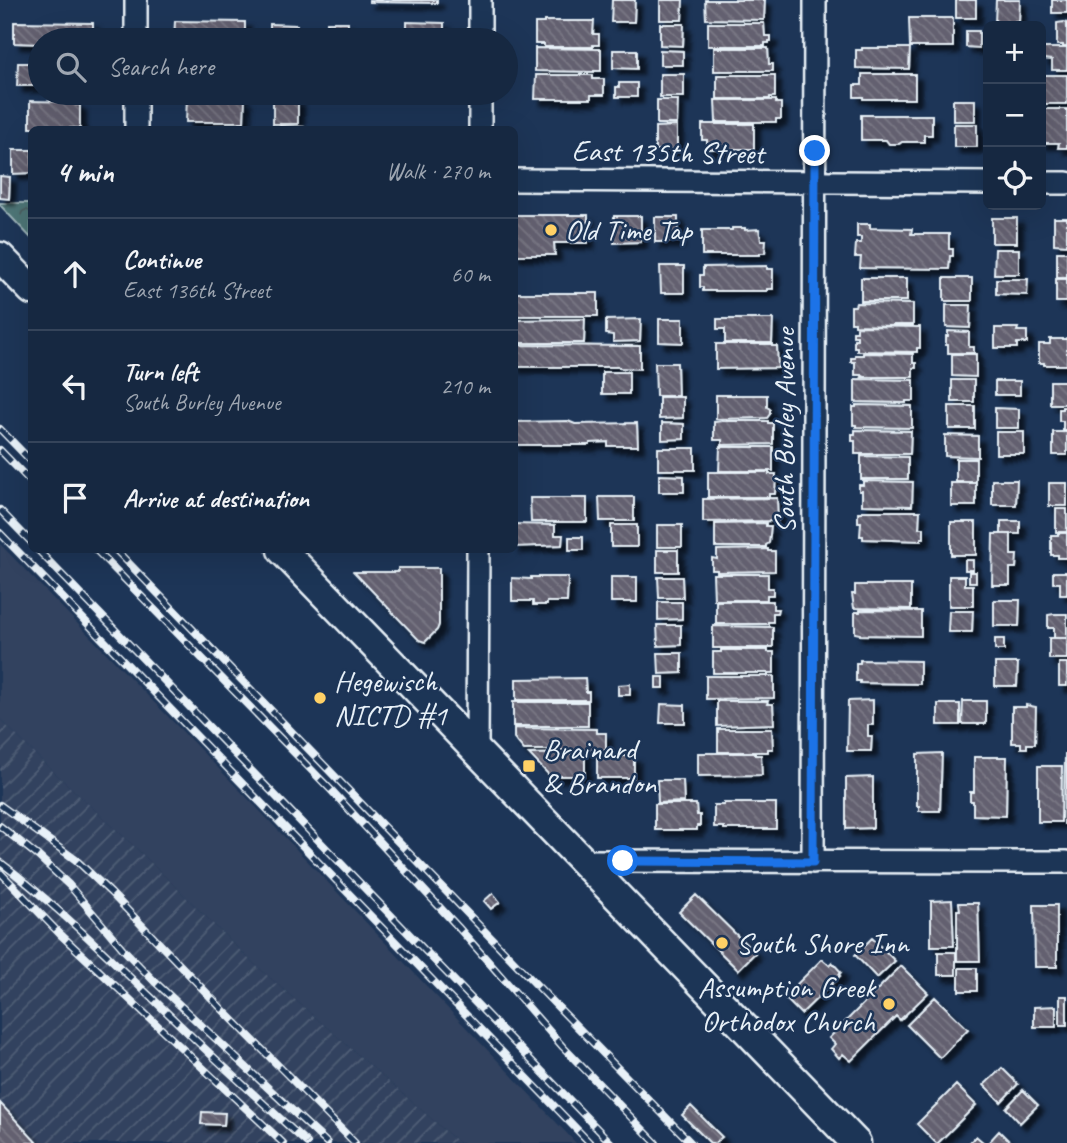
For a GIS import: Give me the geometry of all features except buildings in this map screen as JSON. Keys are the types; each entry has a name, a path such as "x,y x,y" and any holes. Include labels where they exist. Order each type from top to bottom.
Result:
{"main road":[{"path":"0,257 28,286"},
{"path":"285,553 856,1143"}],"street":[{"path":"136,0 136,28"},
{"path":"480,28 481,0"},
{"name":"South Burley Avenue","path":"813,862 815,0"},
{"path":"136,105 136,126"},
{"path":"480,105 480,126"},
{"name":"East 135th Street","path":"518,180 983,183"},
{"path":"1046,183 1067,183"},
{"path":"477,751 478,553"},
{"path":"584,861 1067,862"}],"shaded area":[{"path":"0,544 257,808 576,1143 459,1143 252,962 0,719"},
{"path":"0,719 252,962 459,1143 0,1143"}],"green space":[{"path":"28,203 28,235 0,205"}],"railway":[{"path":"0,429 28,458"},
{"path":"0,450 28,479"},
{"path":"0,510 28,539"},
{"path":"0,533 590,1143"},
{"path":"41,553 611,1143"},
{"path":"99,553 331,790 458,927 563,1047 656,1143"},
{"path":"119,553 691,1143"},
{"path":"0,805 76,860 111,893 355,1143"},
{"path":"0,826 69,885 154,981 327,1143"},
{"path":"0,862 77,928 307,1143"},
{"path":"0,872 60,934 283,1143"}],"place":[{"name":"Old Time Tap","path":"551,230"},
{"name":"Hegewisch NICTD #1","path":"320,698"},
{"name":"Brainard & Brandon","path":"529,766"},
{"name":"South Shore Inn","path":"722,943"},
{"name":"Assumption Greek Orthodox Church","path":"889,1004"}],"route":[{"path":"623,861 813,862 815,151"}]}
